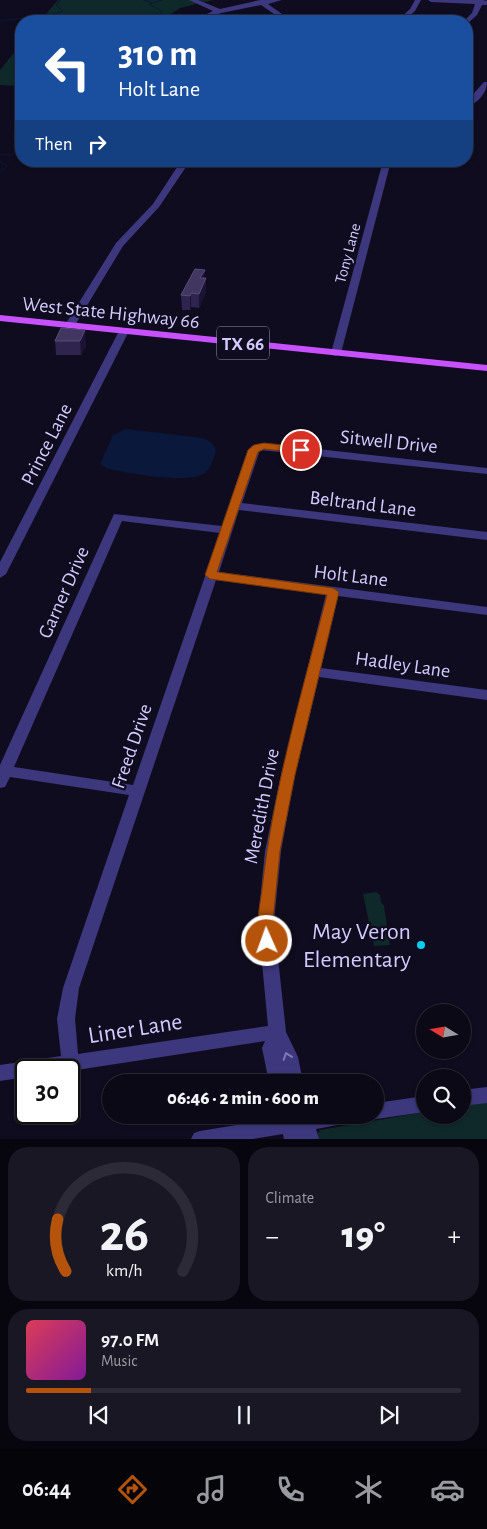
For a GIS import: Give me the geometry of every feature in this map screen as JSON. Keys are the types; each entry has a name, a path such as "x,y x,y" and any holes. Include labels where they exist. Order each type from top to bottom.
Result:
{"main road":[{"name":"West State Highway 66","path":"0,318 487,368"}],"street":[{"path":"192,0 219,11"},
{"path":"210,15 219,11 260,2 279,0"},
{"path":"407,15 418,0"},
{"path":"431,0 482,2 473,16"},
{"path":"260,2 280,15"},
{"path":"473,101 486,87"},
{"path":"70,325 119,244 156,204 181,167"},
{"name":"Tony Lane","path":"336,353 385,167"},
{"name":"Prince Lane","path":"0,574 124,331"},
{"name":"Sitwell Drive","path":"258,447 273,447 487,471"},
{"name":"Freed Drive","path":"70,1059 66,1018 71,988 210,575 254,450 258,447"},
{"name":"Beltrand Lane","path":"234,506 487,536"},
{"name":"Garner Drive","path":"2,774 118,517 226,530"},
{"name":"Holt Lane","path":"210,575 487,611"},
{"name":"Meredith Drive","path":"292,1074 289,1057 277,1032 266,921 273,851 288,775 333,592"},
{"name":"Hadley Lane","path":"313,672 487,695"},
{"path":"2,774 137,791"},
{"name":"Meredith Drive","path":"276,1074 271,1048 277,1032"},
{"name":"Liner Lane","path":"80,1061 277,1032"},
{"name":"Liner Lane","path":"0,1074 15,1072"},
{"path":"471,1097 487,1095"},
{"path":"384,1111 416,1105"},
{"path":"200,1139 297,1126"}],"green space":[{"path":"58,0 213,0 180,8 170,15 45,15"},
{"path":"15,51 15,86 0,85 0,70"},
{"path":"376,892 380,895 384,906 390,945 374,946 363,894"},
{"path":"487,1101 487,1139 314,1139 320,1130 355,1124 384,1124 384,1119 416,1114 416,1124 471,1124 471,1104"}],"water":[{"path":"126,429 203,438 211,442 216,452 207,471 195,477 155,477 106,468 100,464 113,435"}],"building":[{"path":"195,269 205,270 200,278 206,278 199,294 181,295"},
{"path":"61,328 85,330 80,341 55,341"}],"waterway":[{"path":"47,15 63,11 56,5 60,0"},
{"path":"143,0 151,2"},
{"path":"160,15 162,11 149,4 162,0"},
{"path":"0,21 15,19"},
{"path":"15,132 13,136 15,139"},
{"path":"0,154 12,155 15,153"},
{"path":"0,161 7,166 0,172"}],"place":[{"name":"May Veron Elementary","path":"421,945"}],"route":[{"path":"267,941 266,921 273,851 288,775 333,592 210,575 254,450 264,446 301,450"}]}
